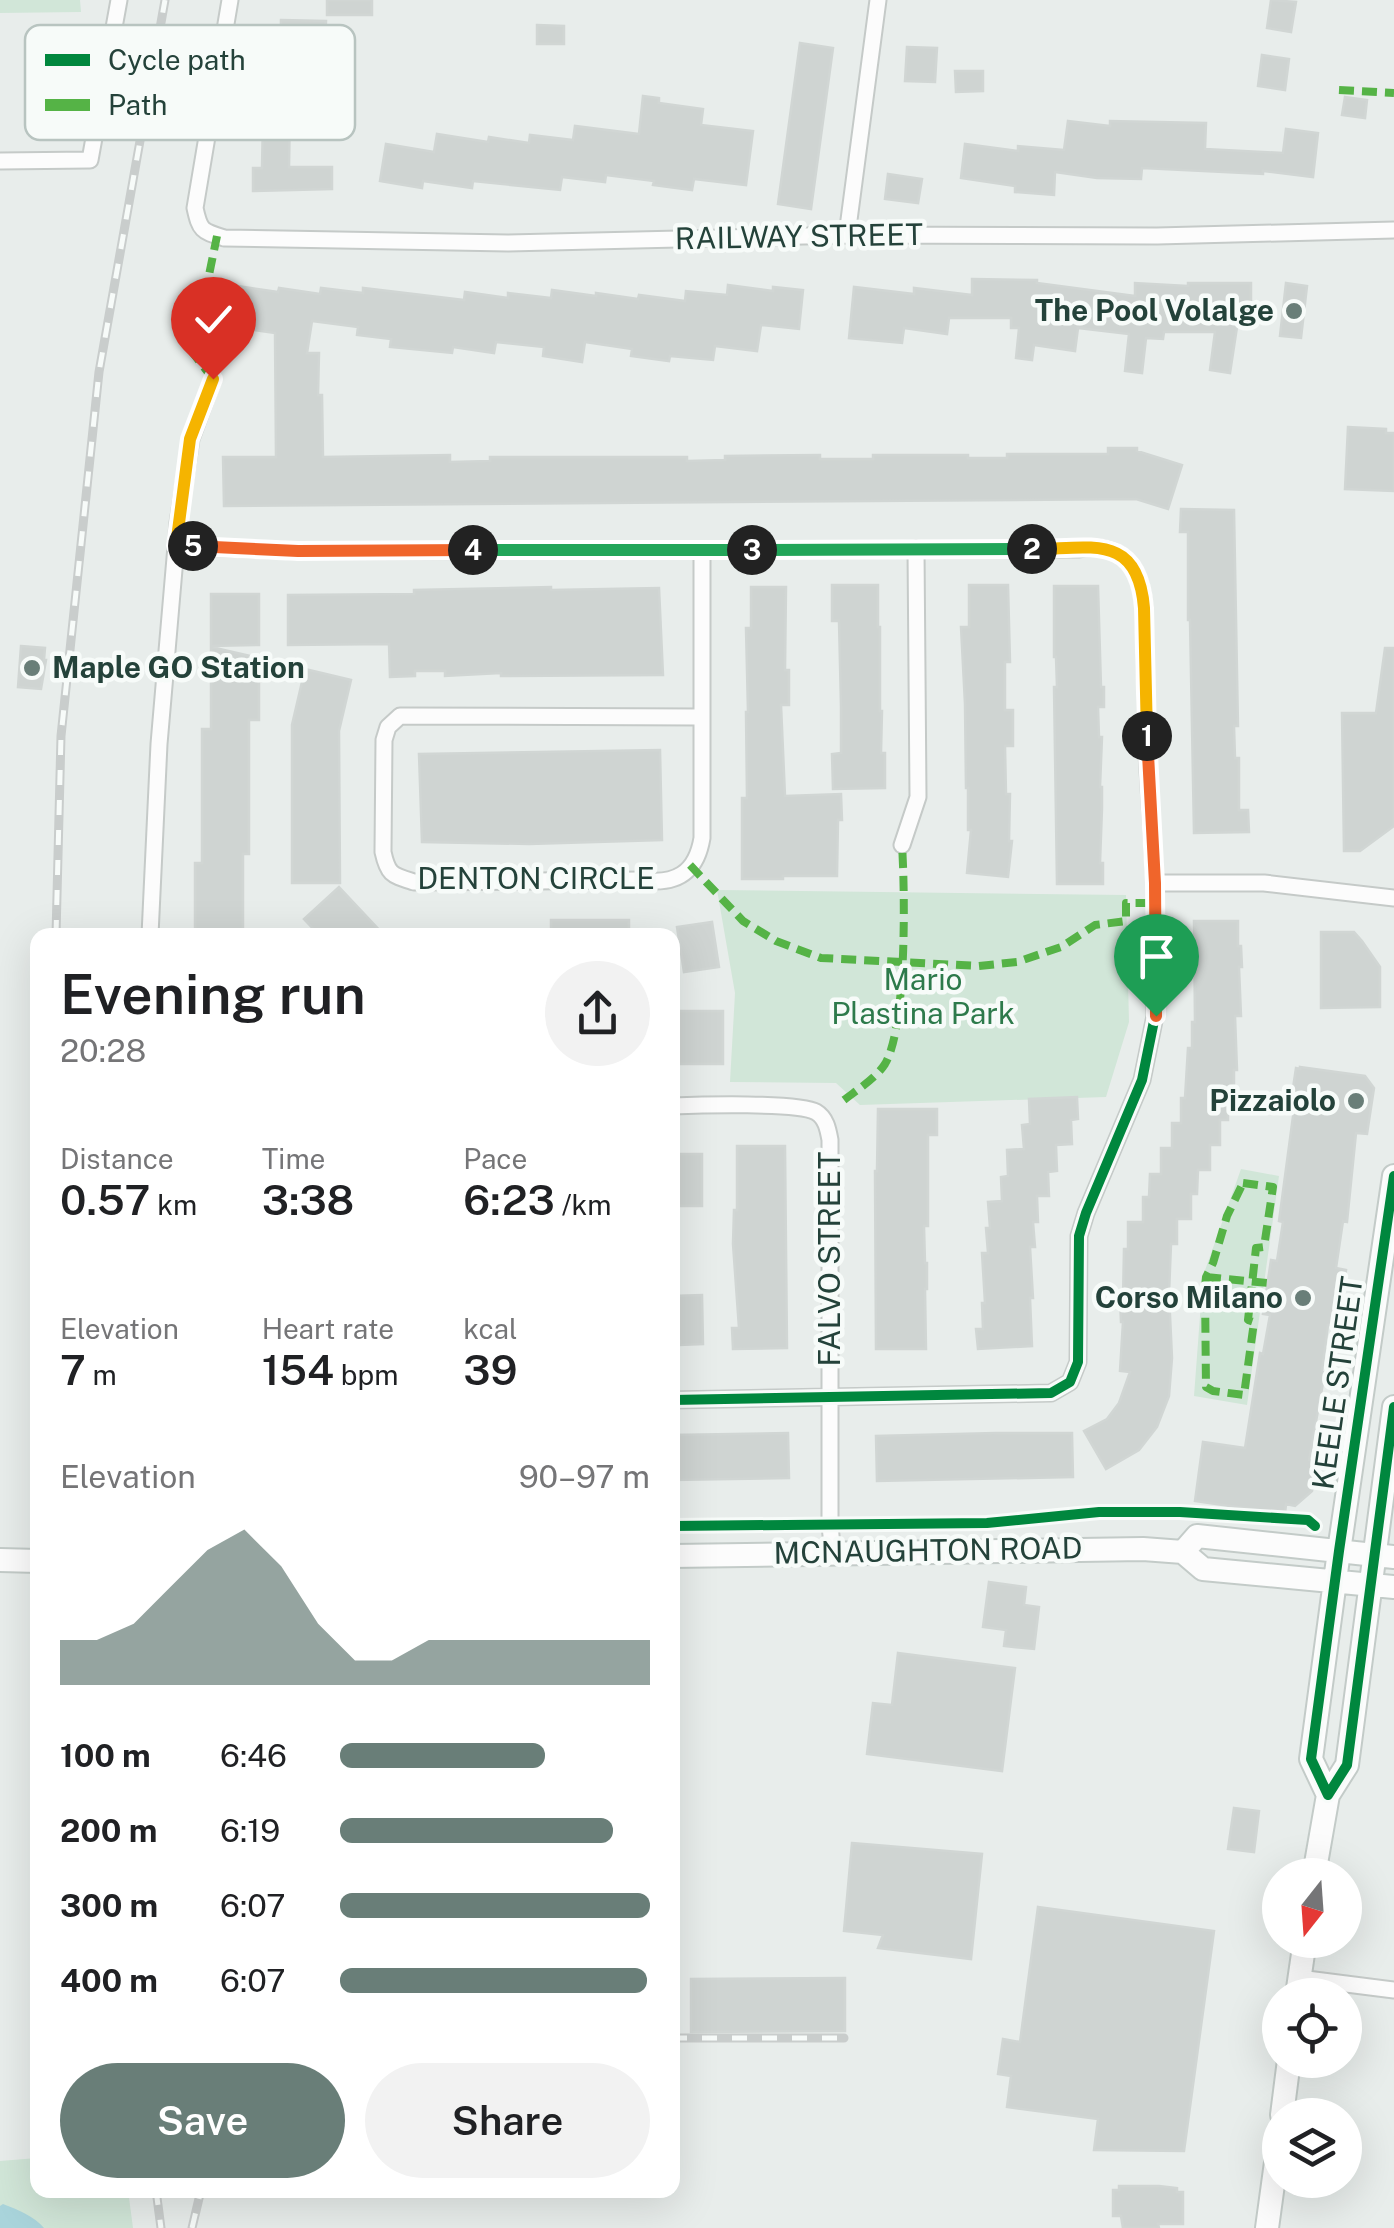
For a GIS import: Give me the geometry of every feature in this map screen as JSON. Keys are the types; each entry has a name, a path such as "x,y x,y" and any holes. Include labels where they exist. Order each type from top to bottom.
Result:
{"main road":[{"name":"KEELE STREET","path":"1328,1795 1311,1759 1394,1176"},
{"name":"KEELE STREET","path":"1317,1858 1328,1795 1347,1765 1370,1584 1384,1556 1394,1408"},
{"name":"MCNAUGHTON ROAD","path":"1184,1552 1197,1536 1384,1556"},
{"name":"MCNAUGHTON ROAD","path":"680,1556 1112,1548 1184,1552 1203,1570 1394,1587"},
{"path":"0,1560 30,1561"},
{"path":"1267,2228 1271,2198"}],"street":[{"path":"114,25 119,0"},
{"name":"RAILWAY STREET","path":"226,25 230,0"},
{"path":"847,235 878,0"},
{"path":"0,161 90,160 94,140"},
{"name":"RAILWAY STREET","path":"206,140 195,208 198,224 205,232 224,238 508,242 1394,230"},
{"path":"150,928 159,744 176,546 190,439 213,379"},
{"path":"176,546 298,551 1097,546 1116,552 1134,567 1144,608 1156,1016 1142,1080 1079,1236 1078,1362 1070,1382 1050,1393 680,1400"},
{"path":"902,845 918,797 916,549"},
{"name":"DENTON CIRCLE","path":"700,717 400,716 388,727 384,740 386,868 392,876 414,882 658,882 680,878 699,855 702,838 702,550"},
{"path":"1155,883 1264,883 1394,898"},
{"name":"FALVO STREET","path":"680,1106 791,1106 816,1112 827,1124 830,1526 834,1554"},
{"path":"1362,1989 1394,1990"}],"green space":[{"path":"0,0 80,0 81,12 0,13"},
{"name":"Mario Plastina Park","path":"717,890 1126,895 1129,1022 1106,1097 860,1105 836,1083 730,1082 735,993"},
{"path":"1241,1169 1279,1176 1247,1405 1194,1396 1203,1276"},
{"path":"30,2159 30,2198 129,2198 133,2228 0,2228 0,2161"}],"water":[{"path":"3,2204 31,2217 44,2228 0,2228"}],"building":[{"path":"327,0 372,0 372,15 327,15"},
{"path":"1271,0 1296,2 1291,32 1267,28"},
{"path":"281,20 326,21 326,25 281,25"},
{"path":"537,25 564,26 564,44 537,44"},
{"path":"800,43 833,48 811,209 778,204"},
{"path":"907,47 937,48 935,82 905,81"},
{"path":"1262,55 1289,59 1285,90 1258,86"},
{"path":"955,71 983,71 983,91 956,92"},
{"path":"643,96 659,98 659,103 703,109 701,125 753,131 746,185 694,179 692,190 606,175 605,182 562,177 560,190 473,181 472,188 423,181 422,188 380,181 386,144 434,152 437,134 529,143 530,135 573,140 575,126 639,134"},
{"path":"1345,97 1367,100 1365,118 1342,115"},
{"path":"1068,121 1110,126 1110,121 1206,123 1205,149 1283,153 1286,129 1318,133 1313,177 1263,171 1142,168 1141,179 1055,172 1054,195 1015,192 1015,186 961,178 965,144 1018,151 1018,146 1064,150"},
{"path":"263,140 289,140 289,167 332,167 332,189 253,191 253,168 262,168"},
{"path":"888,174 922,179 918,203 885,199"},
{"path":"972,279 1037,280 1135,296 1135,283 1251,283 1251,327 1237,327 1230,373 1210,370 1215,332 1164,332 1163,339 1146,338 1142,373 1125,371 1129,334 1078,328 1075,351 1034,345 1032,360 1016,358 1019,328 1011,328 1011,318 949,318 947,334 904,328 902,343 849,338 854,287 914,294 914,288 972,295"},
{"name":"The Pool Volalge","path":"1286,283 1307,286 1301,338 1280,336"},
{"path":"728,285 803,290 799,329 761,325 757,351 715,346 713,360 670,356 669,361 631,356 632,349 585,342 582,362 543,356 544,347 496,342 494,353 453,347 452,353 390,347 391,339 357,335 358,327 312,321 307,353 319,353 323,457 450,455 450,462 490,461 490,457 687,457 687,461 725,460 725,456 820,455 820,459 873,459 873,455 1007,458 1007,454 1108,454 1108,448 1137,448 1182,465 1168,509 1136,499 224,506 223,457 276,457 275,333 232,327 237,286 320,294 321,288 363,293 363,288 464,300 465,292 551,298 552,290 685,301 686,291 727,295"},
{"path":"1348,427 1394,433 1394,491 1345,489"},
{"path":"1181,509 1234,510 1238,726 1234,726 1235,758 1239,758 1239,810 1248,810 1249,832 1194,833 1188,532 1180,532"},
{"path":"832,585 878,585 885,788 833,789 832,754 841,753 841,706 839,621 832,621"},
{"path":"969,585 1008,585 1010,662 1005,662 1005,710 1013,710 1013,746 1005,746 1012,841 1008,877 967,873 971,830 961,627 969,627"},
{"path":"1054,586 1098,586 1104,687 1104,707 1098,707 1102,737 1103,884 1057,884"},
{"path":"551,587 659,588 663,675 445,676 445,671 415,671 415,676 390,677 389,644 288,645 288,595"},
{"path":"751,587 786,587 785,670 789,670 789,705 781,705 785,796 841,794 837,876 742,879 742,798 747,798 746,628 751,628"},
{"path":"211,594 259,594 259,645 211,646"},
{"name":"Maple GO Station","path":"21,646 45,648 41,689 18,687"},
{"path":"211,647 259,658 259,720 249,720 249,854 243,854 243,928 195,928 195,863 202,863 202,729 211,729"},
{"path":"1385,648 1394,648 1394,826 1360,851 1344,851 1342,713 1376,713"},
{"path":"305,669 351,680 339,731 340,883 292,883 292,725"},
{"path":"660,750 662,840 422,842 419,754"},
{"path":"339,887 377,928 312,928 304,919"},
{"path":"551,920 629,920 629,928 551,928"},
{"path":"1194,921 1238,921 1241,1016 1235,1016 1234,1093 1228,1093 1228,1120 1220,1120 1220,1145 1210,1145 1210,1170 1198,1170 1197,1194 1191,1194 1191,1219 1177,1219 1177,1244 1171,1244 1169,1396 1157,1427 1139,1450 1106,1469 1084,1431 1107,1419 1119,1403 1130,1372 1120,1371 1124,1249 1128,1249 1128,1222 1143,1222 1143,1197 1149,1197 1150,1174 1161,1174 1161,1148 1172,1148 1172,1123 1181,1123 1181,1098 1185,1098 1188,1048 1192,1048 1195,1022"},
{"path":"712,922 719,967 684,972 677,927"},
{"path":"1321,932 1354,932 1362,941 1380,967 1380,1007 1321,1008"},
{"path":"680,1011 723,1011 723,1064 680,1064"},
{"name":"Corso Milano","path":"1296,1068 1365,1076 1374,1088 1367,1134 1356,1133 1347,1222 1343,1221 1336,1268 1346,1270 1337,1326 1328,1325 1322,1371 1325,1372 1309,1460 1317,1461 1312,1491 1295,1506 1286,1504 1285,1514 1195,1501 1203,1442 1245,1448 1270,1315 1263,1314 1271,1260 1277,1261 1283,1222 1279,1221 1294,1109 1290,1108"},
{"path":"1077,1097 1078,1119 1071,1120 1072,1144 1056,1145 1057,1171 1048,1172 1049,1196 1037,1196 1035,1247 1030,1247 1032,1346 978,1349 976,1329 983,1329 985,1303 982,1253 988,1253 988,1202 1002,1201 1001,1177 1008,1176 1007,1150 1024,1149 1022,1125 1030,1124 1029,1099"},
{"path":"878,1109 937,1109 937,1135 928,1135 928,1226 924,1226 926,1349 876,1349"},
{"path":"737,1146 785,1146 787,1348 733,1349 732,1328 739,1328 733,1244"},
{"path":"680,1154 702,1154 702,1206 680,1206"},
{"path":"702,1295 703,1344 680,1345 680,1296"},
{"path":"788,1433 789,1478 680,1480 680,1435"},
{"path":"1072,1433 1073,1477 877,1481 876,1436"},
{"path":"989,1582 1026,1587 1024,1605 1039,1607 1034,1649 1004,1646 1006,1630 983,1627"},
{"path":"898,1653 1015,1668 1002,1771 867,1754 873,1703 892,1705"},
{"path":"1234,1808 1259,1811 1254,1852 1228,1849"},
{"path":"852,1843 982,1854 971,1959 878,1948 883,1935 844,1931"},
{"path":"1038,1907 1214,1931 1184,2151 1094,2150 1098,2119 1007,2107 1011,2076 998,2074 1003,2039 1020,2042"},
{"path":"845,1978 845,2031 691,2032 691,1979"},
{"path":"1119,2186 1177,2188 1177,2192 1183,2192 1183,2224 1123,2228 1121,2216 1113,2216 1113,2190 1119,2190"}],"railway":[{"path":"161,25 165,0"},
{"path":"56,928 61,736 99,372 140,140"},
{"path":"680,2038 844,2038"},
{"path":"157,2198 161,2228"},
{"path":"192,2228 199,2198"}],"marked path":[{"path":"1339,90 1394,93"},
{"path":"213,379 193,353 217,236"},
{"path":"844,1100 881,1069 892,1046 903,958 902,845"},
{"path":"690,865 743,921 776,941 821,958 979,966 1017,962 1061,947 1095,925 1126,921 1126,903 1155,903"},
{"path":"1243,1183 1273,1187 1264,1247 1256,1248 1248,1320 1254,1322 1244,1395 1206,1387 1205,1287 1227,1216 1243,1183"},
{"path":"1206,1277 1268,1283"}],"cycle path":[{"path":"176,546 298,551 1094,548 1118,554 1134,569 1144,608 1155,883 1155,1016 1142,1080 1079,1236 1078,1362 1070,1382 1051,1393 680,1400"},
{"path":"1328,1795 1311,1759 1394,1176"},
{"path":"1328,1795 1347,1765 1394,1407"},
{"path":"680,1526 987,1523 1099,1512 1180,1512 1308,1520 1315,1526"}],"place":[{"name":"The Pool Volalge","path":"1294,311"},
{"name":"Maple GO Station","path":"32,668"},
{"name":"Pizzaiolo","path":"1356,1101"},
{"name":"Corso Milano","path":"1303,1298"}],"route":[{"path":"213,379 190,439 176,546 298,551 1097,546 1116,552 1134,567 1144,608 1156,1016"}]}
